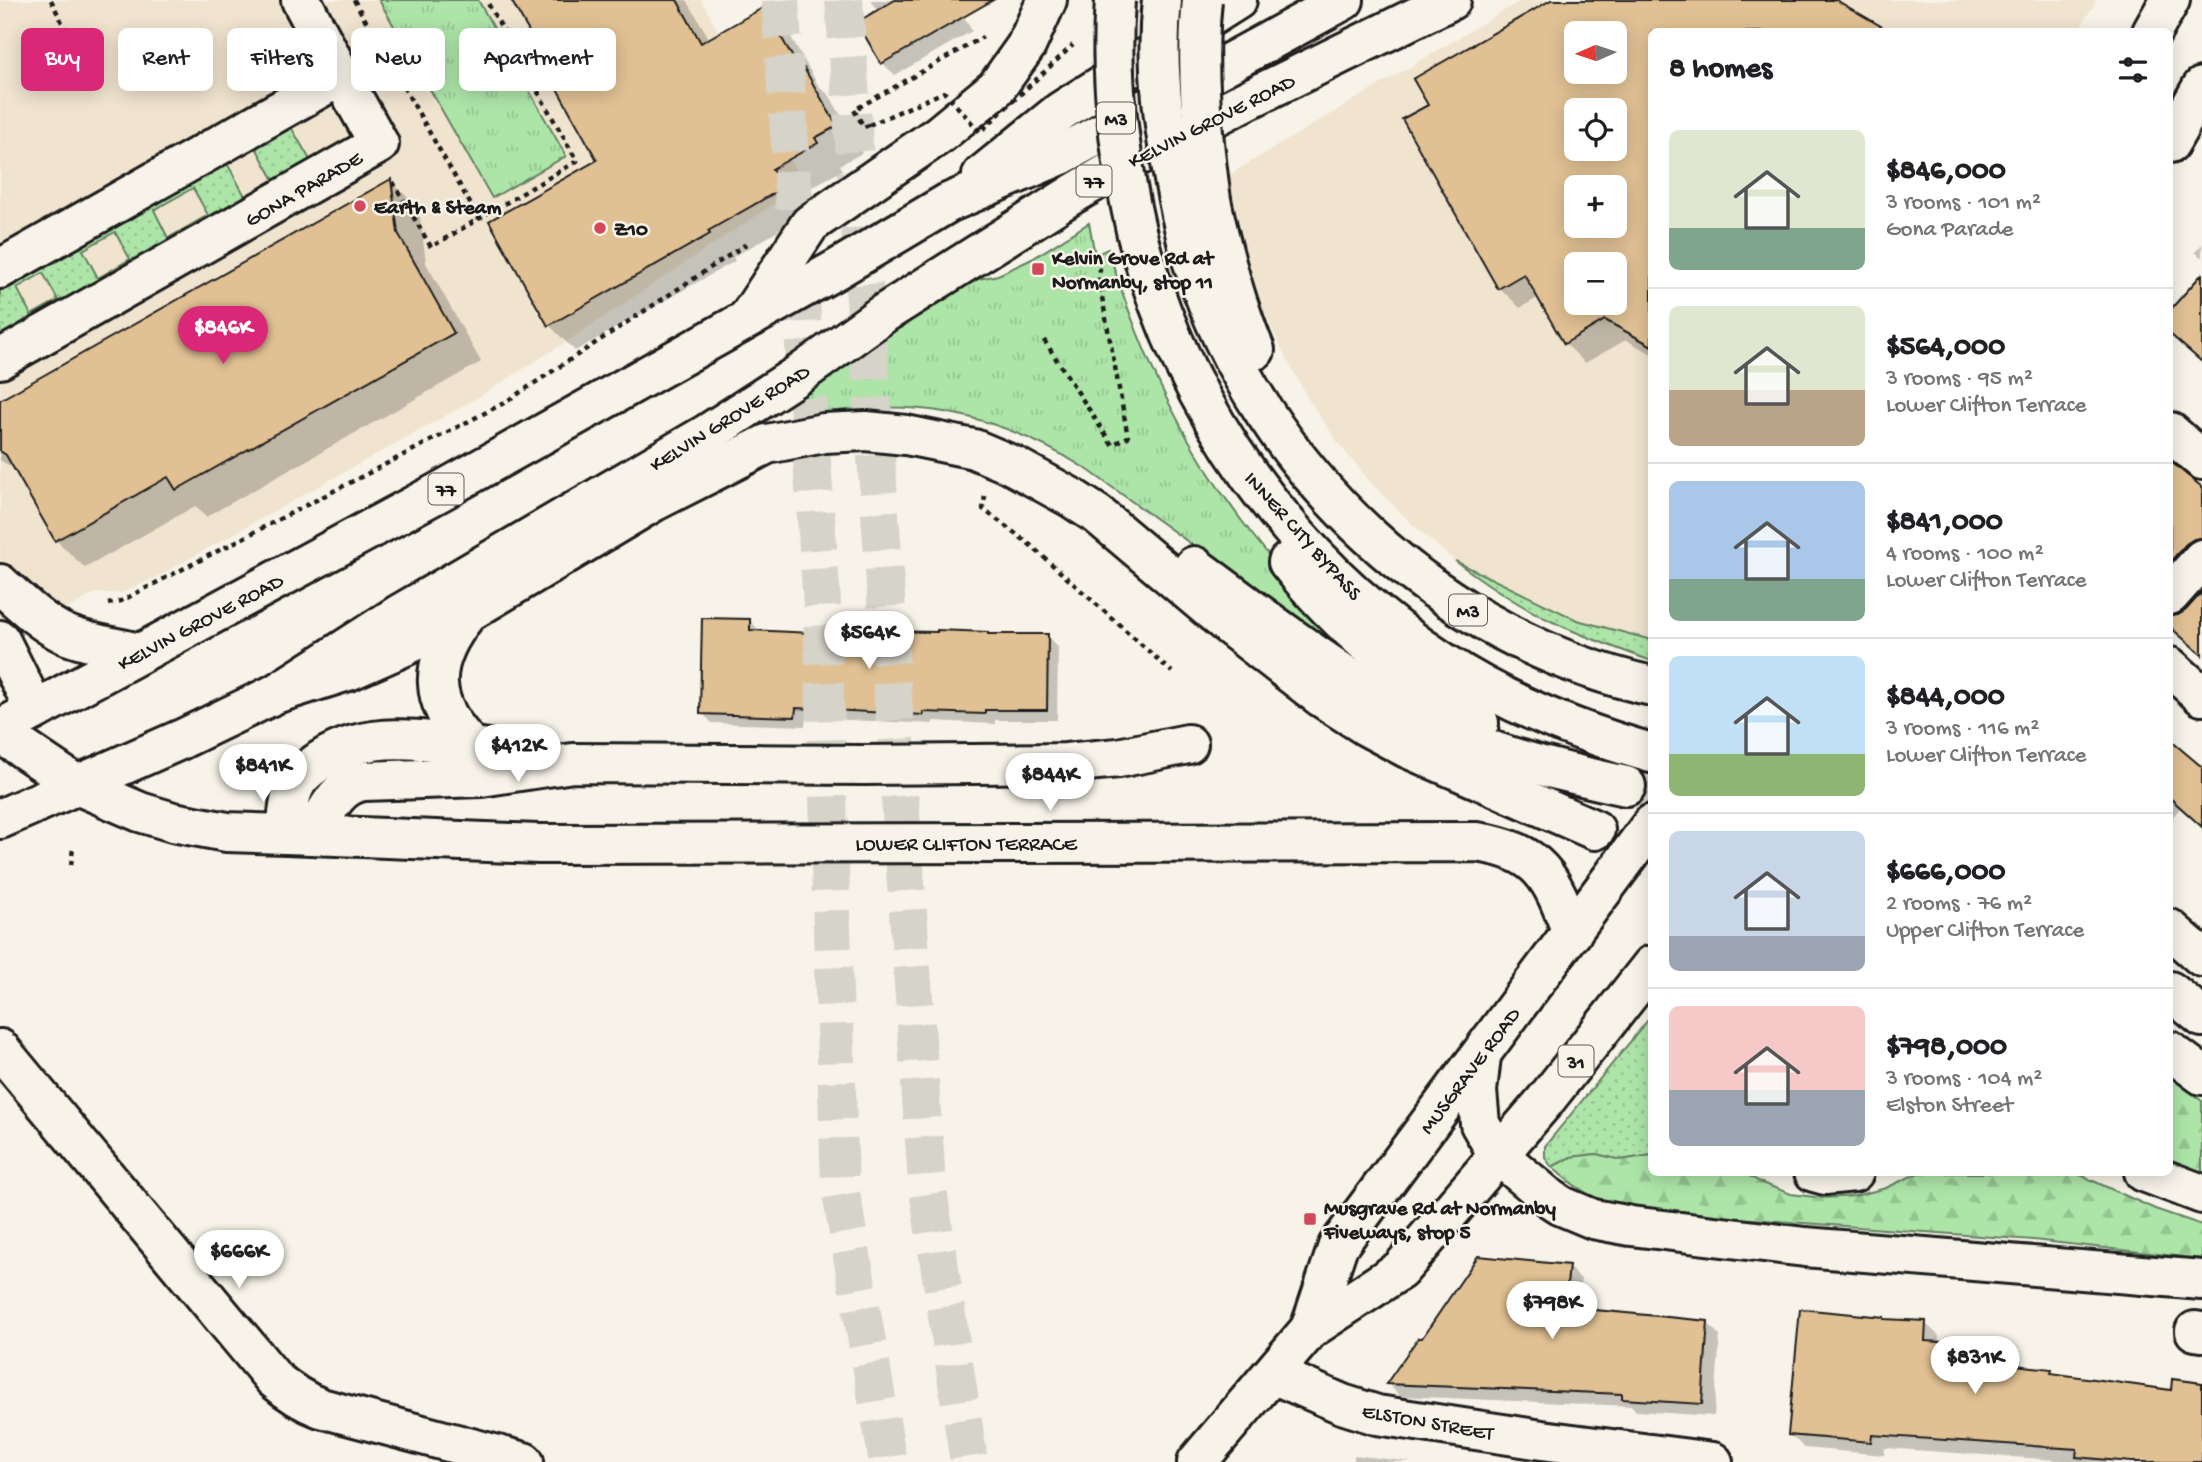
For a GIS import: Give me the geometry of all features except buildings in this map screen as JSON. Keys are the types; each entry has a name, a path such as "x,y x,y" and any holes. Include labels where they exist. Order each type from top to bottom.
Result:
{"main road":[{"path":"0,269 341,76 301,0"},
{"path":"748,318 810,225 940,134 996,88 1026,46 1047,0"},
{"name":"INNER CITY BYPASS","path":"1115,0 1112,65 1115,108 1121,154 1149,278 1168,330 1194,386 1251,480 1327,568 1370,608 1444,663 1529,709 1608,740 1648,752"},
{"name":"M3","path":"1162,0 1160,60 1169,159 1196,207 1194,266 1215,320 1244,380 1274,426 1316,482 1378,544 1429,587 1536,647 1570,661 1648,685"},
{"path":"1196,207 1202,132 1199,63 1202,0"},
{"name":"KELVIN GROVE ROAD","path":"948,203 1061,111 1237,0"},
{"name":"KELVIN GROVE ROAD","path":"0,731 34,710 442,491 948,203 1061,155 1344,0"},
{"name":"KELVIN GROVE ROAD","path":"0,819 275,694 398,615 708,434 804,371 883,314 1073,194 1136,157 1451,0"},
{"path":"2154,28 2170,0"},
{"name":"GONA PARADE","path":"0,359 379,144 341,76"},
{"path":"2173,138 2202,87"},
{"path":"1218,429 1231,481 1266,535 1332,610 1382,657 1429,692 1559,771"},
{"path":"275,694 379,659 467,613 653,502 767,444 824,433 866,431 906,435 974,449 1014,466 1098,515 1226,623 1321,697 1366,726 1407,748 1595,830"},
{"path":"2173,435 2202,460"},
{"path":"1098,515 1142,525 1314,655 1382,698 1467,741 1559,771 1626,786"},
{"path":"2173,592 2202,559"},
{"path":"0,584 41,620 65,634 139,653"},
{"path":"467,613 443,651 438,683 447,715 472,747"},
{"path":"0,640 34,710 78,785"},
{"path":"2173,670 2202,696"},
{"name":"LOWER CLIFTON TERRACE","path":"0,731 78,785 140,812 173,822 227,832 539,844 1477,842 1507,848 1541,868 1556,892 1572,933"},
{"path":"300,835 290,802 299,778 343,748 360,742 386,739 472,747 573,763 863,765 1066,763 1118,758 1188,744"},
{"path":"300,835 336,796 357,782 481,777 573,763"},
{"name":"MUSGRAVE ROAD","path":"1310,1329 1338,1246 1648,829"},
{"path":"2173,932 2202,957"},
{"name":"MUSGRAVE ROAD","path":"1197,1462 1310,1329 1400,1270 1544,1102 1648,970"},
{"path":"2173,993 2202,1017"},
{"path":"0,1049 274,1379 289,1392 321,1408 524,1462"},
{"path":"2173,1053 2202,1075"},
{"path":"1481,1056 1477,1091 1480,1124 1498,1155 1546,1196 1592,1219 1804,1247 2202,1280"},
{"path":"2155,1176 2202,1194"},
{"name":"ELSTON STREET","path":"1273,1374 1361,1411 1540,1451 1713,1462"}],"path":[{"path":"51,0 65,28"},
{"path":"354,0 478,219"},
{"path":"388,174 431,247 577,161 485,0"},
{"path":"990,32 854,110 864,127 944,92 980,132 1076,42"},
{"path":"944,99 955,91"},
{"path":"97,607 121,601 504,403 752,240"},
{"path":"1044,340 1112,445 1128,437 1099,281 1101,253"},
{"path":"983,509 1028,543 1172,672"},
{"path":"71,865 73,848"}],"shaded area":[{"path":"0,0 701,0 804,184 479,397 153,579 121,593 95,593 0,647"},
{"path":"1522,0 2097,0 2080,28 1648,28 1648,660 1601,644 1550,621 1501,593 1455,561 1373,485 1338,443 1307,397 1258,298 1228,192 1227,176"}],"green space":[{"path":"379,0 478,0 494,28 459,28 459,91 529,91 566,156 492,198 431,91 445,91 445,28 395,28"},
{"path":"285,117 316,170 275,182 250,137"},
{"path":"222,154 251,207 0,351 0,280","holes":["193,188 208,215 168,238 154,210","115,232 130,259 98,278 83,250","43,273 58,300 31,315 17,288"]},
{"path":"1089,223 1095,255 1108,249 1151,364 1186,436 1207,471 1271,558 1392,688 1088,470 1017,433 947,412 911,408 836,411 796,418 791,409 820,378 950,285 998,275 1032,259"},
{"path":"1455,561 1577,620 1648,639 1648,660 1563,627 1502,593"},
{"path":"1648,1020 1648,1156 1621,1160 1596,1154 1571,1157 1552,1167 1545,1158 1545,1146"},
{"path":"2173,1079 2202,1101 2202,1182 2173,1172"},
{"path":"1596,1154 1621,1160 1648,1156 1648,1176 1749,1176 1791,1194 1823,1198 1855,1196 1886,1188 1912,1176 2083,1176 2155,1209 2202,1225 2202,1259 2033,1240 1628,1210 1587,1193 1552,1167 1571,1157"}],"tunnel":[{"path":"780,0 822,604 840,1187 888,1462"},
{"path":"844,0 927,1183 969,1462"},
{"path":"1626,786 1648,791"}],"place":[{"name":"Earth & Steam","path":"360,206"},
{"name":"Z10","path":"600,228"},
{"name":"Kelvin Grove Rd at Normanby, stop 11","path":"1038,269"},
{"name":"Musgrave Rd at Normanby Fiveways, stop 5","path":"1310,1219"}]}
